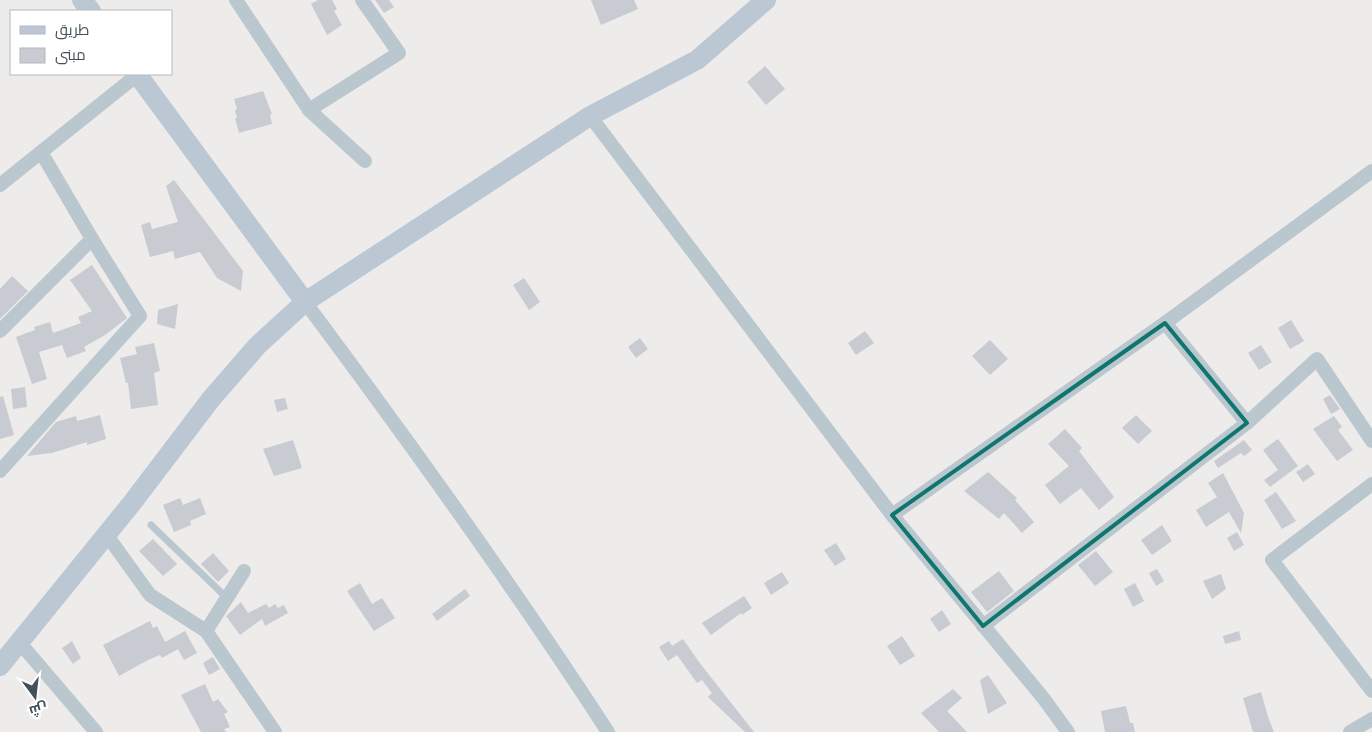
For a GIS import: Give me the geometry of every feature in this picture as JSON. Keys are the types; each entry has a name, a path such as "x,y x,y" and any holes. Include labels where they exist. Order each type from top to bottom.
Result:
{"street":[{"path":"82,0 90,10"},
{"path":"236,0 309,110 364,161"},
{"path":"309,110 399,53 362,0"},
{"path":"0,666 211,399 257,346 305,302 590,116 697,60 766,0"},
{"path":"0,185 136,75"},
{"path":"138,75 412,444 530,611 608,732"},
{"path":"590,116 892,515 1044,699 1068,732"},
{"path":"0,471 140,316 41,152"},
{"path":"892,515 1165,323 1372,171"},
{"path":"0,331 92,239"},
{"path":"1165,323 1247,423"},
{"path":"983,626 1247,423 1317,359 1372,441"},
{"path":"1372,484 1272,560 1372,691"},
{"path":"106,534 150,595 206,631 275,732"},
{"path":"206,631 244,571"},
{"path":"20,642 96,732"},
{"path":"1350,732 1372,719"}],"lane":[{"path":"151,525 227,598"}],"highlighted area":[{"path":"1165,323 1247,423 983,626 892,515"}],"building":[{"path":"318,0 332,0 337,9 334,11 342,25 327,35 311,4"},
{"path":"375,0 389,0 394,7 384,13"},
{"path":"591,0 634,0 638,9 601,25"},
{"path":"765,66 785,89 766,105 747,82"},
{"path":"263,91 272,114 270,114 272,124 239,133 235,118 237,118 235,110 237,109 234,99"},
{"path":"174,180 243,271 241,291 217,278 200,252 175,259 173,251 150,257 141,225 150,222 152,229 178,222 166,186"},
{"path":"92,265 127,318 105,335 84,347 86,351 67,358 62,345 39,352 47,379 32,384 16,337 35,330 34,327 50,322 53,333 81,323 78,317 92,311 70,280"},
{"path":"12,276 28,291 0,319 0,289"},
{"path":"524,278 540,302 529,310 513,285"},
{"path":"178,304 175,329 157,324 158,310"},
{"path":"1291,320 1304,341 1290,349 1278,328"},
{"path":"865,331 874,343 856,355 848,343"},
{"path":"640,338 648,349 636,358 628,347"},
{"path":"990,340 1008,359 990,375 972,356"},
{"path":"154,343 160,371 154,373 158,405 131,409 128,383 126,383 120,358 137,354 135,347"},
{"path":"1261,345 1272,362 1259,370 1248,353"},
{"path":"25,387 27,407 13,409 11,389"},
{"path":"1330,395 1340,409 1331,414 1323,399"},
{"path":"3,396 14,435 0,439 0,397"},
{"path":"285,398 288,409 277,412 274,400"},
{"path":"100,415 106,439 87,445 87,442 52,453 27,456 56,422 76,416 77,421"},
{"path":"1136,415 1152,431 1138,444 1122,428"},
{"path":"1334,416 1342,427 1338,430 1353,450 1337,461 1313,429"},
{"path":"1065,429 1082,448 1079,451 1114,497 1099,510 1081,488 1060,504 1045,485 1069,466 1048,444"},
{"path":"1278,439 1298,466 1270,487 1264,480 1278,470 1263,450"},
{"path":"293,440 302,468 274,476 263,449"},
{"path":"1244,440 1252,450 1244,456 1241,453 1218,468 1214,461"},
{"path":"1308,464 1315,474 1303,482 1296,472"},
{"path":"988,472 1017,498 1015,500 1034,522 1022,533 1004,513 999,519 964,491"},
{"path":"1223,473 1244,513 1241,533 1229,512 1206,527 1196,510 1217,497 1208,483"},
{"path":"1276,492 1296,521 1282,529 1264,500"},
{"path":"180,498 183,505 200,498 206,514 190,521 191,525 174,532 163,505"},
{"path":"1162,525 1172,541 1152,555 1141,540"},
{"path":"1237,532 1244,545 1234,551 1227,538"},
{"path":"153,539 177,564 163,576 139,551"},
{"path":"836,543 846,559 835,566 824,550"},
{"path":"1096,551 1113,572 1095,586 1078,565"},
{"path":"213,553 229,571 218,582 201,564"},
{"path":"1157,569 1164,581 1156,586 1149,573"},
{"path":"999,571 1014,591 987,612 971,592"},
{"path":"782,572 789,583 771,595 764,583"},
{"path":"1221,574 1226,589 1212,599 1203,581"},
{"path":"360,583 372,604 382,598 395,618 374,631 347,591"},
{"path":"1135,583 1144,601 1133,607 1124,589"},
{"path":"465,589 470,596 437,621 432,614"},
{"path":"744,596 752,608 742,615 741,613 711,635 702,623"},
{"path":"241,602 248,613 266,604 269,608 275,604 278,608 284,605 288,613 265,626 262,619 240,635 226,616"},
{"path":"942,610 951,624 939,632 930,619"},
{"path":"150,621 153,628 157,626 165,642 185,631 197,653 184,660 178,649 162,658 160,655 148,660 119,676 103,645"},
{"path":"1239,631 1241,640 1225,644 1223,636"},
{"path":"902,636 915,656 900,665 887,646"},
{"path":"683,639 754,732 745,732 708,697 712,693 702,680 697,683 677,655 668,661 659,647 669,641 672,646"},
{"path":"72,641 81,658 73,664 62,648"},
{"path":"213,657 220,669 209,675 203,663"},
{"path":"988,675 1007,703 988,714 980,680"},
{"path":"205,684 213,702 218,699 228,712 224,714 230,727 224,729 226,732 201,732 181,695"},
{"path":"953,689 962,698 947,711 967,732 939,732 921,713"},
{"path":"1261,692 1274,732 1253,732 1243,698"},
{"path":"1126,706 1130,723 1133,723 1135,732 1105,732 1101,711"}]}
